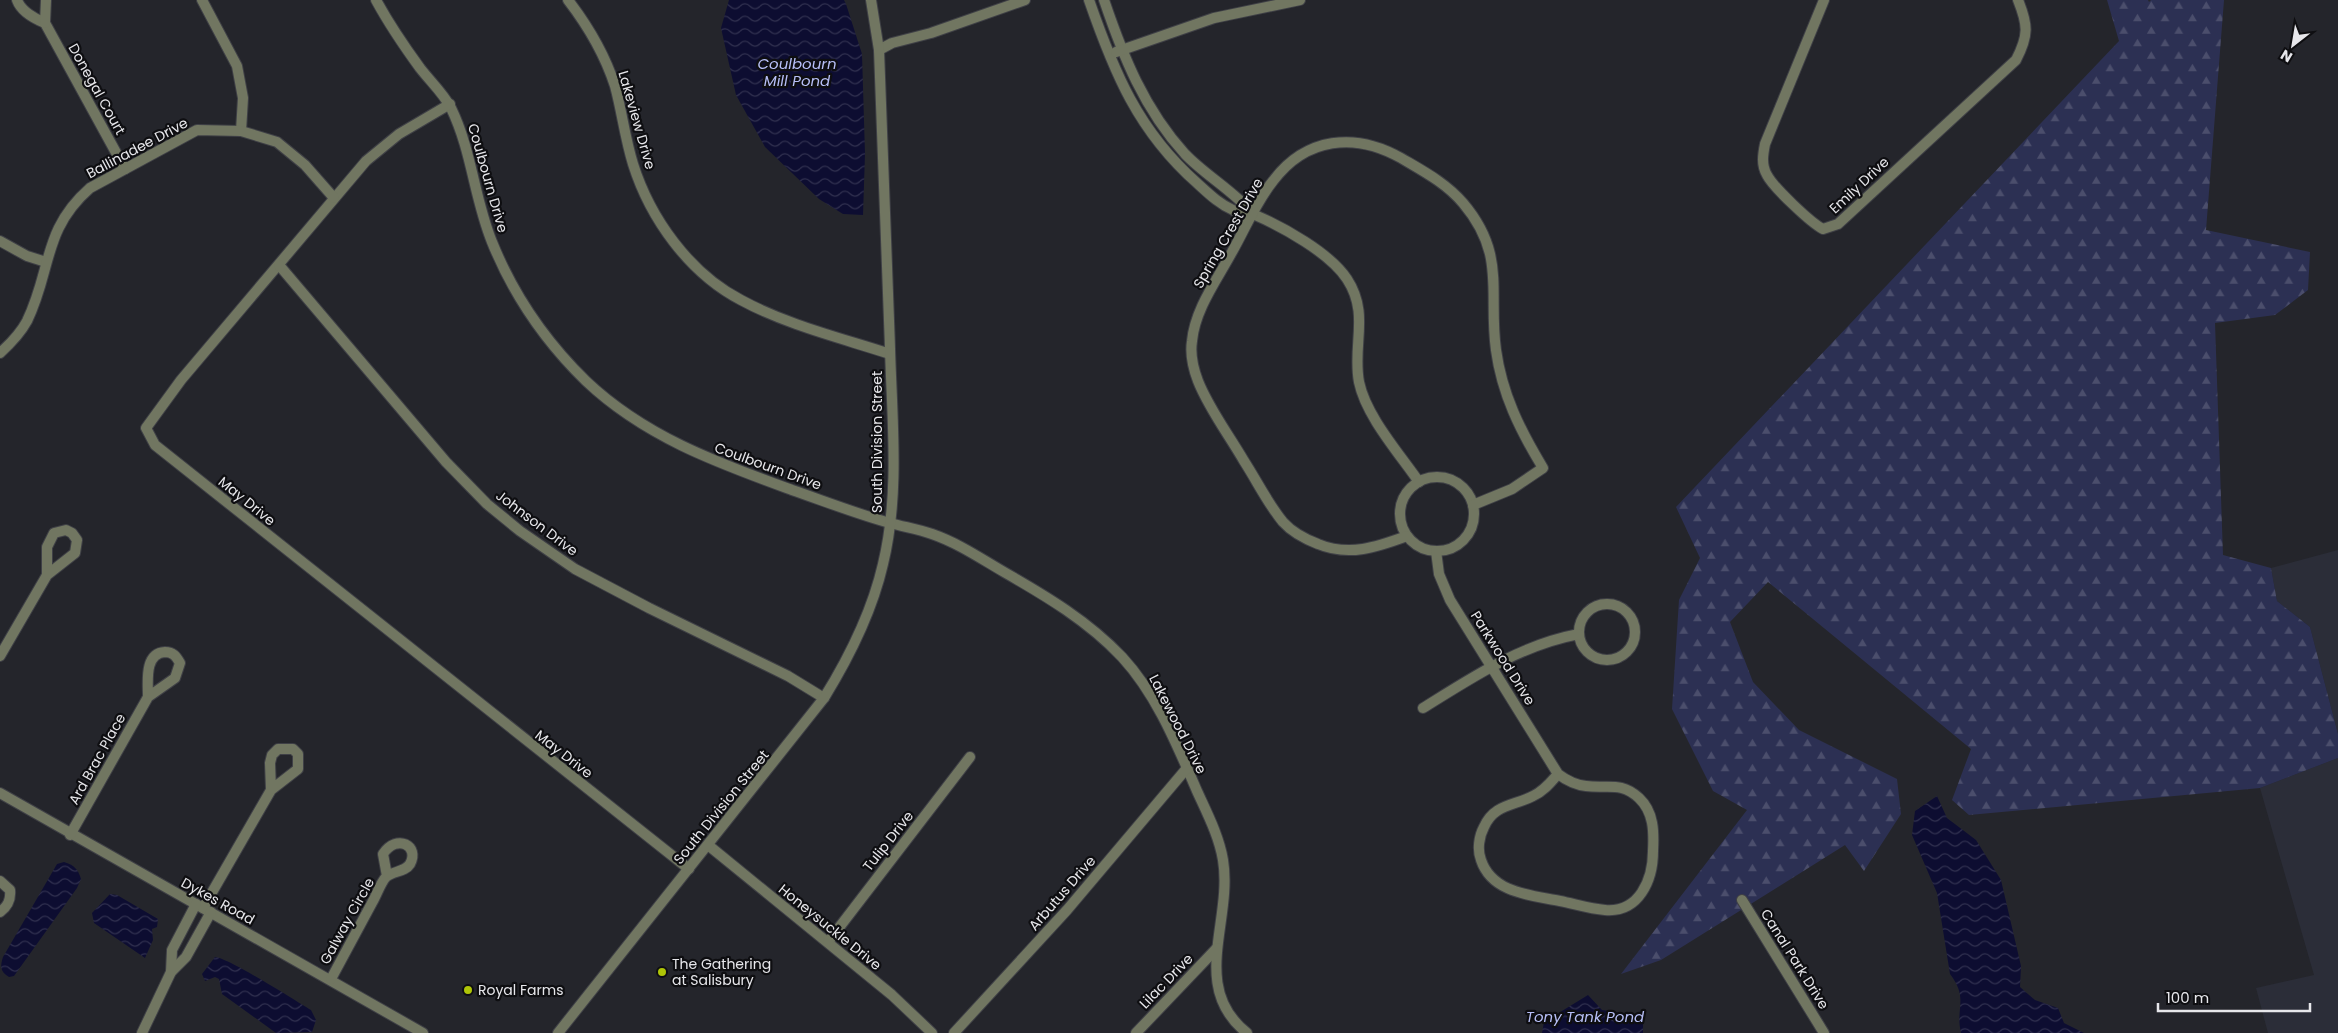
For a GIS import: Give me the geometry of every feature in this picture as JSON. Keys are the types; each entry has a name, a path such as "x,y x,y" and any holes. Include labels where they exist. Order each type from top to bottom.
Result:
{"street":[{"name":"Donegal Court","path":"17,0 20,6 36,19 46,23"},
{"name":"Donegal Court","path":"46,0 46,23 125,169"},
{"path":"202,0 237,66 243,98 241,131"},
{"name":"Coulbourn Drive","path":"376,0 401,42 450,104 464,138 492,242 525,307 546,336 587,381 643,424 690,452 890,523"},
{"name":"Lakeview Drive","path":"568,0 587,26 604,59 615,86 633,164 664,230 677,246 721,287 740,300 804,326 890,354"},
{"name":"South Division Street","path":"558,1033 824,698 839,674 868,613 884,563 890,523 893,453 879,50 871,0"},
{"path":"879,50 892,43 931,33 1025,0"},
{"path":"1089,0 1108,55 1131,104 1148,130 1169,156 1220,202 1234,212 1253,214"},
{"path":"1104,0 1121,50 1143,97 1172,137 1196,164 1241,199 1253,214 1315,248 1328,258 1346,278 1358,303 1360,318 1358,373 1363,395 1373,415 1419,482"},
{"path":"1108,55 1214,18 1300,0"},
{"name":"Emily Drive","path":"1824,0 1765,144 1762,158 1767,175 1811,223 1823,229 1838,224 2016,60 2025,41 2027,31 2026,19 2018,0"},
{"name":"May Drive","path":"450,104 399,134 366,161 181,380 146,428 155,445 689,869"},
{"name":"Ballinadee Drive","path":"0,354 15,339 27,321 60,223 76,201 90,188 197,130 241,131 277,142 305,165 334,198"},
{"name":"Spring Crest Drive","path":"1407,536 1379,546 1351,551 1320,545 1294,532 1275,510 1205,397 1196,376 1192,359 1193,331 1203,305 1272,181 1295,158 1312,149 1344,141 1377,146 1437,179 1452,190 1473,215 1490,253 1495,284 1494,333 1503,385 1516,420 1543,468 1512,489 1473,505"},
{"path":"0,241 26,256 46,262"},
{"name":"Johnson Drive","path":"279,266 446,462 487,504 514,527 575,569 649,608 788,676 824,698"},
{"path":"1441,478 1452,481 1462,487 1473,505 1474,518 1465,538 1447,550 1436,551 1420,547 1407,536 1402,525 1400,512 1403,500 1409,490 1419,482 1441,478"},
{"name":"Lakewood Drive","path":"890,523 917,528 957,544 1057,604 1087,625 1137,674 1153,699 1187,768 1223,860 1224,888 1217,948 1217,986 1229,1015 1247,1033"},
{"name":"Parkwood Drive","path":"1436,551 1443,586 1558,774"},
{"path":"0,656 46,575"},
{"path":"1606,605 1623,610 1629,616 1634,633 1628,650 1621,656 1603,660 1586,651 1579,634 1580,625 1589,610 1606,605"},
{"path":"1423,708 1491,666 1532,646 1579,634"},
{"name":"Ard Brac Place","path":"70,835 148,697"},
{"name":"Tulip Drive","path":"828,942 970,757"},
{"name":"Arbutus Drive","path":"954,1033 1068,910 1187,768"},
{"path":"1558,774 1570,782 1586,786 1619,787 1639,798 1646,806 1653,826 1653,867 1648,885 1636,900 1619,908 1604,910 1514,891 1495,882 1483,866 1479,846 1483,827 1488,819 1504,806 1539,793 1558,774"},
{"path":"171,972 172,950 203,908 271,790"},
{"name":"Dykes Road","path":"0,793 70,835 330,979 423,1033"},
{"name":"Honeysuckle Drive","path":"708,845 892,995 932,1033"},
{"name":"Galway Circle","path":"330,979 387,876"},
{"path":"0,881 10,890 10,897 8,904 0,912"},
{"name":"Canal Park Drive","path":"1742,900 1824,1033"},
{"path":"142,1033 171,972 186,957 203,908"},
{"name":"Lilac Drive","path":"1136,1033 1217,948"}],"shaded area":[{"path":"2338,550 2338,734 2310,627 2277,601 2271,568"},
{"path":"2338,758 2338,1033 2268,1033 2256,988 2314,975 2260,788"}],"green space":[{"path":"2107,0 2148,0 2149,2 2151,0 2224,0 2206,230 2310,252 2308,290 2275,315 2215,323 2223,555 2271,568 2277,601 2310,627 2338,734 2338,758 2260,788 1969,815 1952,800 1971,749 1768,582 1730,622 1753,682 1799,730 1897,779 1901,814 1864,871 1845,845 1661,960 1621,974 1747,810 1713,791 1672,709 1679,600 1700,558 1676,507 2119,41"}],"water":[{"name":"Coulbourn Mill Pond","path":"729,0 844,0 862,54 865,154 863,215 843,214 819,199 765,147 736,95 721,28"},
{"path":"1937,796 1947,818 1976,840 2001,880 2021,966 2020,987 2035,1000 2058,1008 2064,1023 2084,1033 1961,1033 1959,990 1950,974 1937,893 1912,835 1915,811"},
{"path":"64,862 75,868 81,879 77,888 14,976 9,977 2,968 3,957 57,864"},
{"path":"110,894 117,895 158,919 157,927 152,929 153,940 145,958 94,923 92,913"},
{"path":"215,957 234,964 311,1010 316,1020 312,1032 276,1033 222,994 219,979 215,977 205,981 202,974"},
{"name":"Tony Tank Pond","path":"1588,995 1602,1010 1643,1016 1643,1033 1542,1033 1544,1022"}],"place":[{"name":"The Gathering at Salisbury","path":"662,972"},
{"name":"Royal Farms","path":"468,990"}]}
